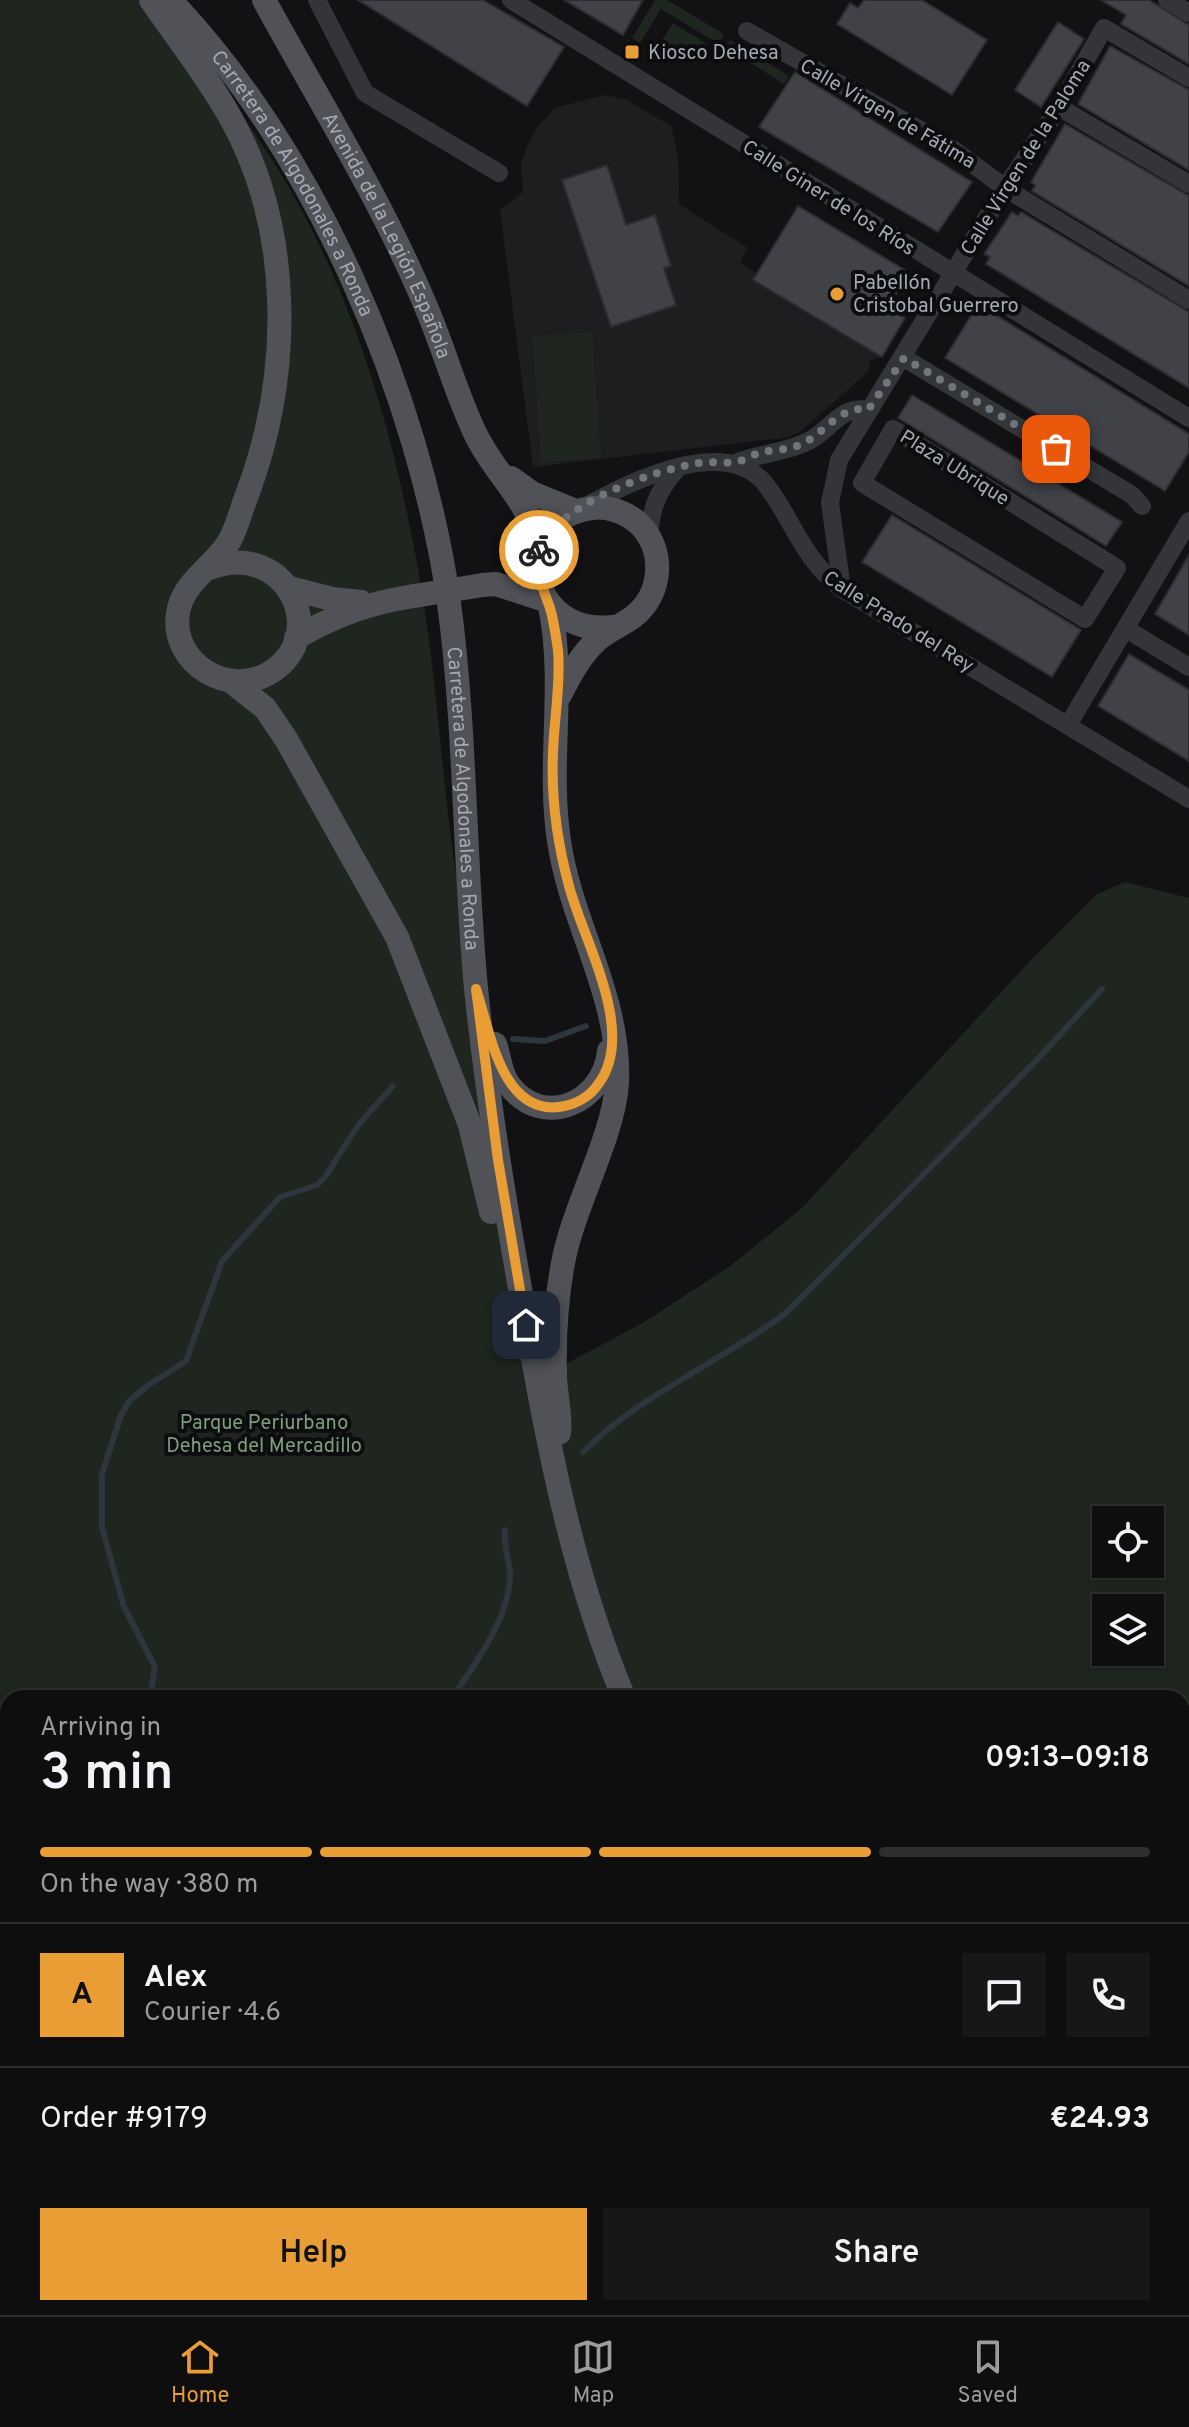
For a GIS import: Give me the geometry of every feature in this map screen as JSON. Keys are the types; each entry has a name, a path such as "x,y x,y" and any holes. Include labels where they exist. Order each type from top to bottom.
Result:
{"main road":[{"path":"151,0 181,39 231,116 261,194 272,239 281,311 275,383 262,456 230,540 207,569 192,581 182,597 177,614 178,633 185,651 197,667 214,677 232,682 253,680 272,671 287,657 296,638 296,604 289,588 268,570 242,561 224,562 207,569"},
{"name":"Carretera de Algodonales a Ronda","path":"170,0 204,35 258,105 299,173 340,251 396,394 435,532 450,609 476,989 487,1083 521,1295 554,1475 586,1598 621,1690"},
{"name":"Avenida de la Legión Española","path":"264,0 402,255 425,303 480,444 529,513 539,552"},
{"name":"Avenida de la Legión Española","path":"503,473 532,493 578,510"},
{"path":"554,1475 560,1427 555,1378 563,1262 613,1107 617,1060 605,991 569,889 559,847 553,787 559,697 558,650 548,603 539,586 539,552 548,533 578,510 600,507 619,512 636,522 649,537 657,564 654,591 644,607 630,620 613,627 574,667 559,697"},
{"path":"296,638 332,617 367,603 489,584 539,552"},
{"path":"489,584 548,603 578,626 613,627"},
{"path":"289,588 332,599 367,603"},
{"path":"232,682 265,708 286,739 397,937 470,1125 496,1237 521,1295"},
{"path":"476,989 509,1085 538,1105 555,1108 573,1104 588,1095 600,1082 608,1066 613,1038"}],"street":[{"path":"317,0 365,93 499,173"},
{"name":"Calle Giner de los Ríos","path":"511,0 952,275 1189,418"},
{"path":"1167,0 1189,13"},
{"name":"Calle Virgen de la Paloma","path":"842,589 831,523 832,484 839,460 868,410 904,358 1031,144 1059,107 1104,28 1189,78"},
{"name":"Calle Virgen de Fátima","path":"747,31 950,147 1005,188 1189,300"},
{"path":"1059,107 1189,184"},
{"path":"904,358 1132,495 1142,506"},
{"path":"578,510 658,472 710,462 735,463 805,443 850,410 868,410"},
{"name":"Plaza Ubrique","path":"893,429 1117,568 1085,619 862,483 893,429"},
{"name":"Calle Prado del Rey","path":"735,463 758,476 811,561 842,589 1189,799"},
{"path":"649,537 651,508 661,488 676,470"},
{"path":"1068,725 1187,532"},
{"path":"1126,629 1189,667"}],"shaded area":[{"path":"604,95 625,99 671,126 678,155 679,204 748,248 740,262 757,274 753,280 882,357 871,360 868,372 801,431 789,437 533,467 500,210 523,192 521,165 538,126 555,108"}],"green space":[{"name":"Parque Periurbano Dehesa del Mercadillo","path":"0,0 146,0 234,105 261,143 294,196 347,309 387,429 415,551 525,1386 646,1321 730,1266 802,1208 1030,961 1097,894 1125,882 1189,898 1189,1690 0,1690"},
{"path":"655,0 667,0 724,34 719,44 661,9 640,43 632,38"},
{"path":"673,23 707,44 695,64 661,42"},
{"path":"730,40 789,76 784,84 725,47"},
{"path":"592,332 601,458 541,462 532,336"}],"building":[{"path":"358,0 483,0 564,47 527,106"},
{"path":"564,0 643,0 623,35"},
{"path":"864,0 922,0 987,40 952,95 837,24 850,3 858,8"},
{"path":"1101,0 1149,0 1189,25 1189,64 1121,24 1126,15"},
{"path":"1058,22 1084,39 1041,107 1015,90"},
{"path":"1110,46 1189,90 1189,170 1078,104"},
{"path":"795,72 972,182 938,232 759,127"},
{"path":"1065,124 1189,196 1189,286 1032,191 1035,185 1031,182"},
{"path":"607,165 626,225 655,215 671,266 664,268 676,305 611,327 562,180"},
{"name":"Pabellón Cristobal Guerrero","path":"798,206 910,273 887,308 905,318 882,357 753,280"},
{"path":"1012,212 1018,216 1021,212 1189,312 1189,388 986,264 990,257 984,254"},
{"path":"978,304 1189,434 1189,452 1165,491 945,358"},
{"path":"912,395 1122,522 1106,546 898,418"},
{"path":"892,515 1081,630 1052,677 862,562"},
{"path":"1189,555 1189,635 1155,614"},
{"path":"1129,654 1189,690 1189,761 1098,706"}],"waterway":[{"path":"583,1452 656,1395 786,1313 1035,1062 1102,989"},
{"path":"513,1039 545,1041 586,1026"},
{"path":"151,1690 155,1667 124,1607 102,1527 102,1474 121,1415 130,1400 186,1361 222,1261 280,1197 317,1185 325,1177 359,1124 393,1086"},
{"path":"457,1690 490,1639 505,1606 510,1573 505,1530"}],"way so far":[{"path":"539,550 560,520 658,472 710,462 735,463 759,453 796,446 815,437 850,410 868,410 904,358 1056,449"}],"place":[{"name":"Kiosco Dehesa","path":"632,52"},
{"name":"Pabellón Cristobal Guerrero","path":"837,294"}],"route":[{"path":"526,1325 498,1160 476,989 509,1085 522,1097 538,1105 555,1108 573,1104 588,1095 600,1082 608,1066 613,1038 605,991 569,889 559,847 553,800 553,751 559,697 558,650 550,606 539,586 539,550"}]}
